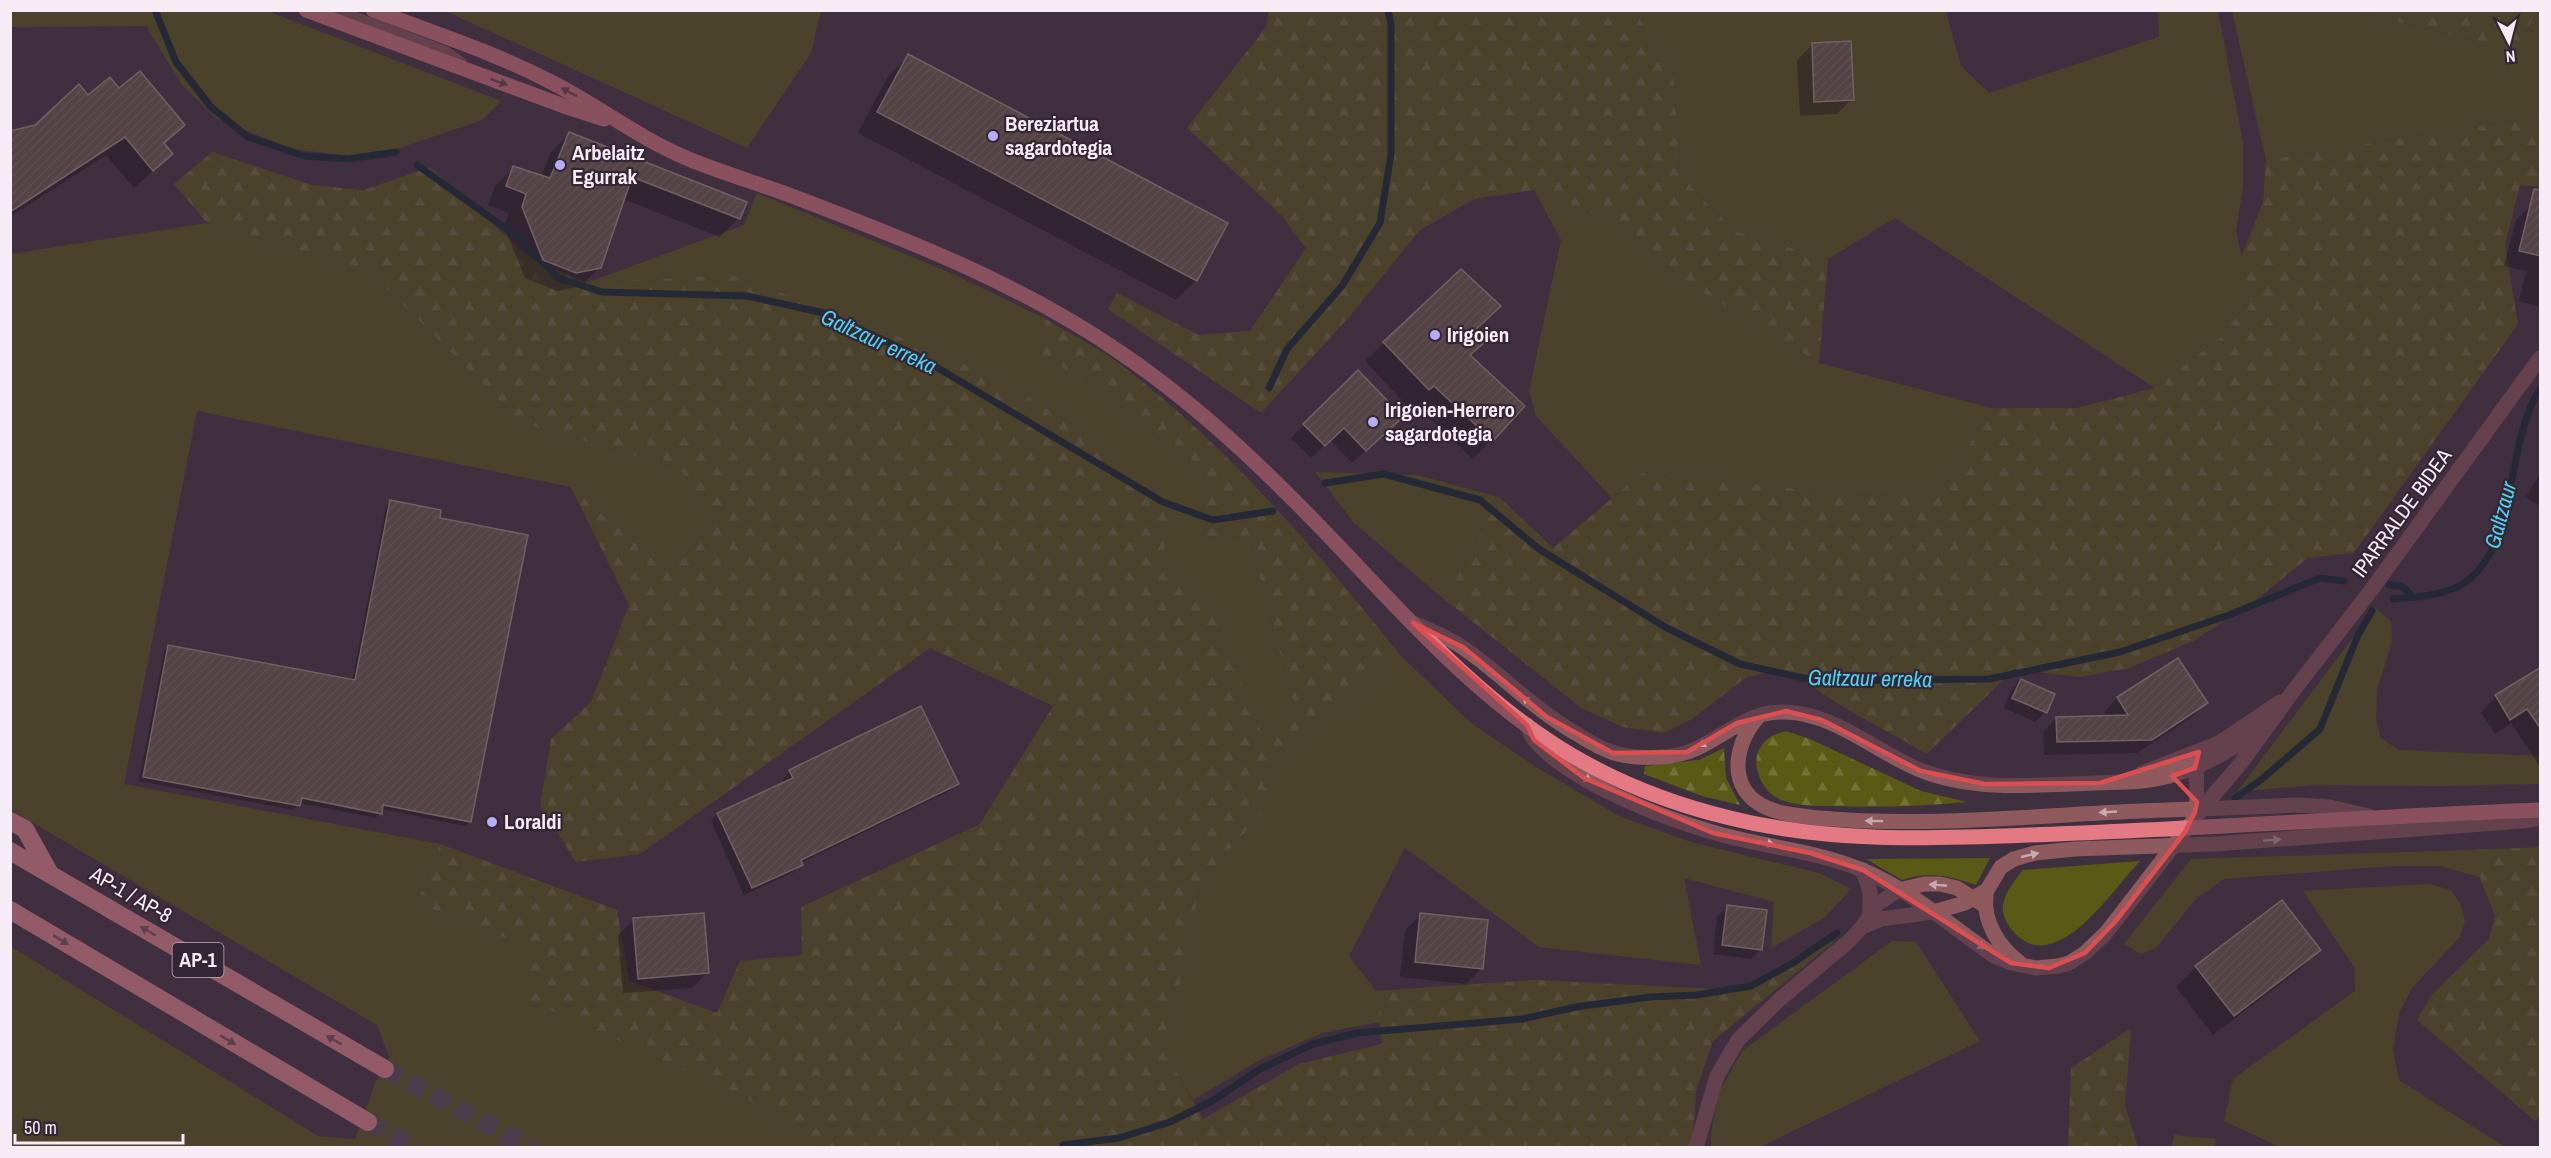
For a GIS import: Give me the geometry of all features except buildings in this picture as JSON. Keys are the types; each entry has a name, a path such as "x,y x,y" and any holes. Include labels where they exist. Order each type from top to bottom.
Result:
{"highway":[{"path":"10,820 25,829 50,874"},
{"name":"AP-1 / AP-8","path":"10,851 385,1069"},
{"name":"AP-1","path":"10,910 368,1122"}],"main road":[{"path":"306,10 564,106 618,123"},
{"path":"373,10 511,63 585,100 618,123 689,159 804,200 996,279 1080,326 1155,377 1241,449 1413,623 1490,696 1574,757 1663,798 1732,819 1781,829 1877,839 2223,828 2377,817 2541,810"}],"street":[{"path":"330,10 444,53 472,72"},
{"name":"IPARRALDE BIDEA","path":"2294,690 2372,589 2541,358"},
{"path":"1413,623 1463,647 1547,717 1613,753 1650,756 1687,752 1737,723 1773,712 1801,713 1842,730 1921,771 1985,784 2016,786 2100,783 2166,777 2195,768 2205,756 2273,708 2294,690"},
{"path":"1527,724 1534,740 1556,759 1584,778 1620,797 1713,832 1810,853 1863,870 1933,912 1996,957 2027,966 2058,966 2069,963 2085,953 2115,922 2294,690"},
{"path":"1758,716 1749,726 1739,748 1738,771 1742,783 1758,804 1796,815 1844,820 1892,821 2296,805 2330,807 2377,817"},
{"path":"2100,783 2205,756 2270,724"},
{"path":"2205,756 2217,767 2222,786"},
{"path":"2185,832 2195,812 2197,801 2195,768"},
{"path":"2166,777 2181,784 2197,801"},
{"path":"1866,921 1933,912 1982,898 2001,867 2014,859 2035,853 2214,844 2541,818"},
{"path":"1863,870 1870,892 1866,921"},
{"path":"1695,1148 1717,1076 1738,1040 1779,1000 1849,941 1877,904 1899,890 1923,884 1940,884 1957,888 1982,898"},
{"path":"1982,898 1987,918 2001,945 2011,956 2027,966"}],"highlighted area":[{"path":"1413,623 1463,647 1547,717 1613,753 1687,752 1737,723 1786,711 1822,720 1921,771 1985,784 2100,783 2199,752 2195,768 2172,776 2197,802 2195,812 2185,832 2115,922 2085,953 2049,968 2011,963 1863,870 1810,853 1713,833 1584,778 1534,740 1527,725"}],"green space":[{"path":"10,11 267,11 501,101 482,120 394,150 349,156 292,149 217,119 182,85 146,26 11,27"},
{"path":"445,11 821,11 811,53 747,148"},
{"path":"1269,11 1635,11 1673,73 1681,176 1734,231 1828,259 1819,363 1689,284 1613,222 1534,190 1474,199 1420,230 1351,315 1261,413 1108,309 1117,293 1199,335 1250,331 1306,248 1281,215 1187,128 1266,27"},
{"path":"1635,11 1946,11 1961,66 1989,93 2159,37 2158,11 2218,11 2243,143 2243,187 2236,231 2250,299 2221,337 2155,388 1895,218 1828,259 1734,231 1681,176 1673,73"},
{"path":"2232,11 2353,11 2519,51 2536,11 2540,11 2540,116 2266,160"},
{"path":"2353,11 2536,11 2519,51"},
{"path":"2540,116 2540,187 2520,185 2505,245 2518,324 2354,553 2308,558 2248,606 2193,641 2129,668 2080,677 2014,669 1927,754 1843,707 1799,678 1771,672 1747,677 1692,719 1664,733 1623,727 1583,709 1445,600 1499,497 1553,548 1643,472 1864,496 1941,491 1991,408 2077,408 2155,388 2221,337 2250,299 2241,258 2263,202 2266,160"},
{"path":"212,152 312,185 364,190 430,167 528,256 586,283 731,275 872,325 994,377 1093,436 1181,517 1161,555 1214,615 1263,736 1295,709 1249,538 1207,536 1199,472 1114,400 1039,352 1046,319 1120,364 1198,429 1270,501 1304,539 1401,656 1271,770 1262,813 1201,882 1166,1052 1203,1119 1299,1064 1382,1044 1376,991 1535,980 1736,990 1836,940 1713,1041 1696,1091 1693,1147 825,1147 733,1091 530,1001 528,947 417,903 440,844 617,910 629,981 717,1013 740,961 802,955 801,907 980,824 1053,706 930,648 640,854 576,862 540,806 551,739 591,702 629,605 571,487 670,574 714,523 680,469 522,423 368,270 207,223 174,184"},
{"path":"1534,190 1613,222 1689,284 1819,363 1991,408 1941,491 1864,496 1643,472 1612,498 1536,416 1529,391 1561,240"},
{"path":"757,193 951,273 1046,319 1040,352 1114,400 1199,472 1207,536 1249,538 1295,709 1262,737 1214,615 1161,555 1180,517 1093,436 994,377 872,325 586,283 744,225"},
{"path":"207,223 368,270 522,423 680,469 714,523 670,574 571,487 197,411 124,784 440,844 417,903 529,947 733,1091 825,1147 11,1147 10,946 318,1136 355,1139 376,1081 385,1069 389,1057 377,1025 11,810 11,254"},
{"path":"1315,472 1417,475 1499,497 1445,600 1354,523"},
{"path":"2375,608 2391,621 2392,641 2377,690 2376,720 2381,738 2399,750 2540,756 2540,784 2314,785 2237,792"},
{"path":"1401,656 1471,723 1539,769 1621,817 1694,843 1819,873 1851,889 1824,918 1771,948 1774,902 1684,878 1701,965 1539,947 1405,848 1349,956 1376,991 1380,1022 1322,1033 1260,1060 1193,1100 1166,1052 1201,882 1262,813 1271,770"},
{"path":"1786,731 1810,739 1921,791 1967,802 1850,807 1806,805 1779,799 1763,784 1756,762 1760,748 1765,741"},
{"path":"1724,748 1726,778 1740,805 1702,796 1644,774 1645,766 1699,760"},
{"path":"2540,847 2540,1116 2535,1121 2417,1020 2433,993 2489,939 2495,916 2469,850"},
{"path":"2469,850 2480,877 2439,866 2392,866 2224,879 2196,899 2156,948 2141,954 2124,944 2191,859"},
{"path":"1990,858 1976,885 1957,879 1930,875 1902,880 1866,859"},
{"path":"2140,861 2086,922 2059,941 2035,945 2017,936 2008,925 2003,912 2005,896 2023,870"},
{"path":"2429,884 2451,890 2461,905 2465,921 2460,937 2412,988 2399,1013 2393,1050 2399,1080 2505,1147 2280,1147 2224,1121 2233,1079 2355,991 2355,968 2303,891"},
{"path":"1892,941 1916,942 1980,1041 1760,1147 1711,1148 1711,1132 1720,1091 1742,1051"},
{"path":"2131,1028 2125,1106 2138,1147 2068,1147 2071,1068"},
{"path":"2174,1135 2216,1139 2215,1147 2172,1147"}],"waterway":[{"name":"Galtzaur erreka","path":"155,10 176,62 211,107 248,137 304,156 348,159 396,152"},
{"path":"1269,388 1287,349 1342,286 1380,223 1391,154 1391,25 1388,10"},
{"name":"Galtzaur erreka","path":"417,165 519,238 558,278 602,292 747,296 824,313 916,355 1163,502 1213,520 1273,511"},
{"name":"Galtzaur","path":"2393,599 2445,592 2461,585 2480,569 2493,548 2502,523 2521,438 2529,412 2540,389"},
{"name":"Galtzaur erreka","path":"1325,483 1384,474 1480,500 1539,549 1665,627 1740,664 1817,681 1989,679 2120,652 2229,615 2320,578 2344,581"},
{"name":"Galtzaur erreka","path":"2389,585 2401,586 2414,597"},
{"path":"2235,798 2262,779 2320,729 2358,635 2372,611"},
{"path":"1063,1145 1119,1138 1170,1122 1212,1101 1260,1069 1313,1044 1357,1033 1522,1019 1576,1007 1650,997 1697,995 1751,986 1793,963 1837,933"}],"tunnel":[{"path":"385,1069 532,1148"},
{"path":"368,1122 417,1148"}],"place":[{"name":"Bereziartua sagardotegia","path":"993,136"},
{"name":"Arbelaitz Egurrak","path":"560,165"},
{"name":"Irigoien","path":"1435,335"},
{"name":"Irigoien-Herrero sagardotegia","path":"1373,422"},
{"name":"Loraldi","path":"492,822"}]}
